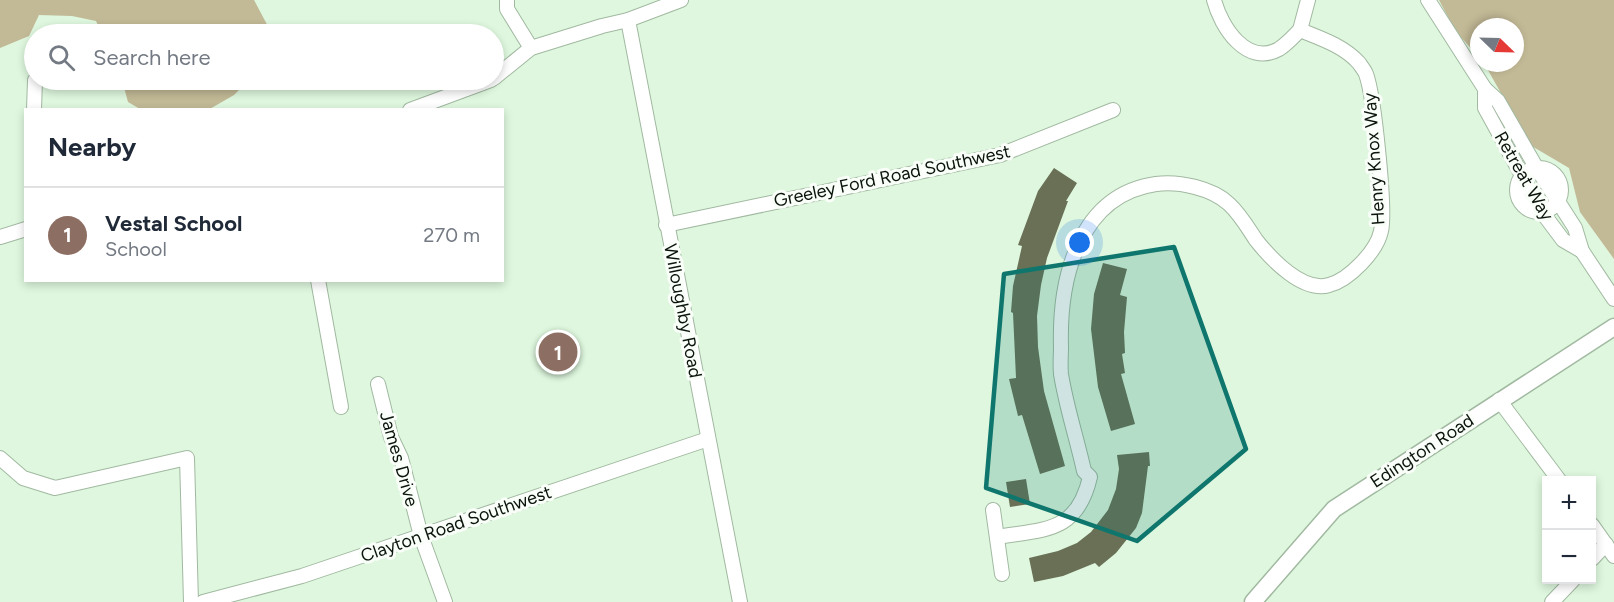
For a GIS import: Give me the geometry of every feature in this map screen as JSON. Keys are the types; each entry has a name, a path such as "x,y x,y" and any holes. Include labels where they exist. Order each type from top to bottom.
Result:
{"street":[{"path":"507,0 507,9 531,48"},
{"path":"504,69 531,48 628,20 681,0"},
{"path":"1214,0 1216,8 1236,42 1250,51 1278,50 1300,30 1308,0"},
{"name":"Retreat Way","path":"1428,0 1485,89 1498,100 1536,167"},
{"name":"Willoughby Road","path":"628,20 740,602"},
{"name":"Henry Knox Way","path":"996,537 1062,524 1074,514 1086,497 1090,477 1084,471 1061,373 1060,320 1065,282 1077,247 1090,224 1108,205 1130,190 1158,184 1183,185 1208,191 1228,202 1258,242 1280,266 1311,285 1329,286 1342,279 1360,266 1375,246 1381,232 1382,215 1376,136 1366,74 1359,63 1347,52 1324,39 1300,30"},
{"name":"Retreat Way","path":"1485,89 1485,108 1542,212 1563,240 1582,251"},
{"path":"34,108 35,90"},
{"path":"415,108 463,90"},
{"name":"Greeley Ford Road Southwest","path":"666,225 1000,155 1113,111"},
{"path":"1521,175 1536,167 1545,168 1559,178 1562,195 1551,209 1542,212"},
{"name":"Retreat Way","path":"1558,202 1575,228 1582,251 1614,299"},
{"path":"0,237 24,230"},
{"path":"318,282 341,407"},
{"name":"Edington Road","path":"1253,602 1334,509 1614,327"},
{"name":"James Drive","path":"378,384 391,437 401,459 421,536 445,602"},
{"path":"1499,400 1556,476"},
{"name":"Clayton Road Southwest","path":"203,602 302,576 708,439"},
{"path":"0,458 22,478 55,488 187,458 191,602"},
{"path":"993,510 1002,574"},
{"path":"1596,530 1614,556"},
{"path":"1596,555 1606,544"},
{"path":"1552,602 1568,584"}],"highlighted area":[{"path":"1174,247 1246,449 1137,541 986,488 1004,274"}],"shaded area":[{"path":"0,0 254,0 267,24 97,24 96,21 72,16 39,15 35,24 24,24 24,38 0,48"},
{"path":"1439,0 1614,0 1614,259 1580,212 1569,168 1530,145 1489,72 1524,72 1524,18 1470,18 1470,47 1456,32"},
{"path":"125,90 239,90 211,108 138,108 128,102"}],"building":[{"path":"1054,168 1077,183 1066,201 1068,201 1047,258 1037,316 1038,347 1044,391 1065,466 1040,474 1022,415 1018,416 1009,379 1016,378 1013,313 1011,312 1013,286 1022,246 1018,245 1038,191"},
{"path":"1103,263 1127,269 1120,295 1127,297 1125,353 1122,354 1125,373 1121,374 1135,424 1111,431 1098,387 1091,329 1094,294"},
{"path":"1149,452 1150,466 1148,466 1142,513 1136,528 1116,553 1099,567 1095,563 1063,576 1034,582 1029,558 1058,551 1077,543 1091,532 1108,510 1116,489 1119,469 1117,455"},
{"path":"1026,479 1030,504 1010,507 1006,482"}],"place":[{"name":"Vestal School","path":"558,352"}]}
